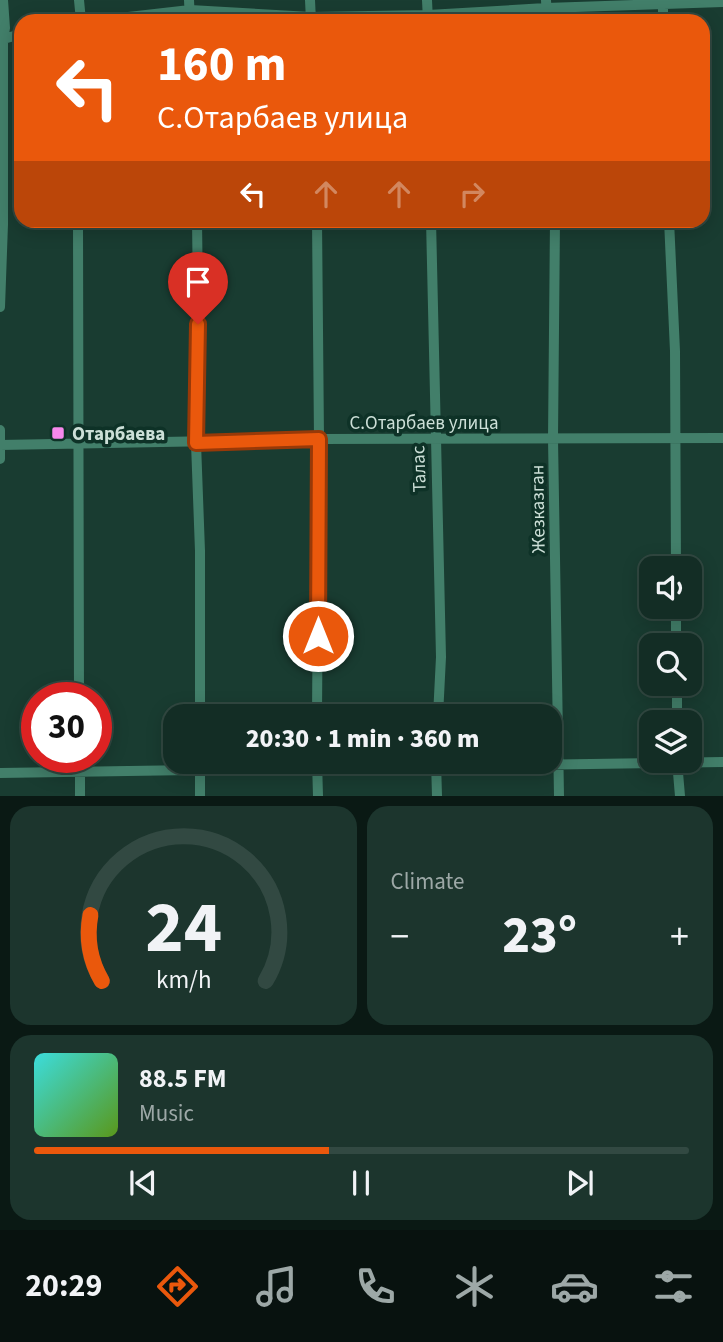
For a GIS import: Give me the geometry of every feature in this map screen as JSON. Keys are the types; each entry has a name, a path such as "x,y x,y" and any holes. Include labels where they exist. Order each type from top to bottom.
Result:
{"street":[{"path":"0,307 3,211 2,40 5,28 3,0"},
{"path":"462,14 546,4 723,2"},
{"path":"155,14 190,10 244,14"},
{"path":"78,228 79,682"},
{"path":"197,228 199,375 196,443 200,551 200,704"},
{"path":"317,228 317,704"},
{"name":"Талас","path":"431,228 441,657 439,704"},
{"name":"Жезказган","path":"555,228 553,439 558,704"},
{"path":"669,228 676,351 676,556"},
{"path":"0,430 0,459"},
{"name":"С.Отарбаев улица","path":"0,445 319,439 723,438"},
{"path":"702,762 723,762"},
{"path":"562,765 639,763"},
{"path":"112,771 163,768"},
{"path":"0,773 21,773"},
{"path":"79,773 80,796"},
{"path":"678,773 680,796"},
{"path":"200,774 200,796"},
{"path":"317,774 318,796"},
{"path":"436,774 437,796"},
{"name":"Жезказган","path":"559,774 559,796"}],"place":[{"name":"Отарбаева","path":"58,433"}],"route":[{"path":"198,324 196,443 319,439 318,636"}]}
